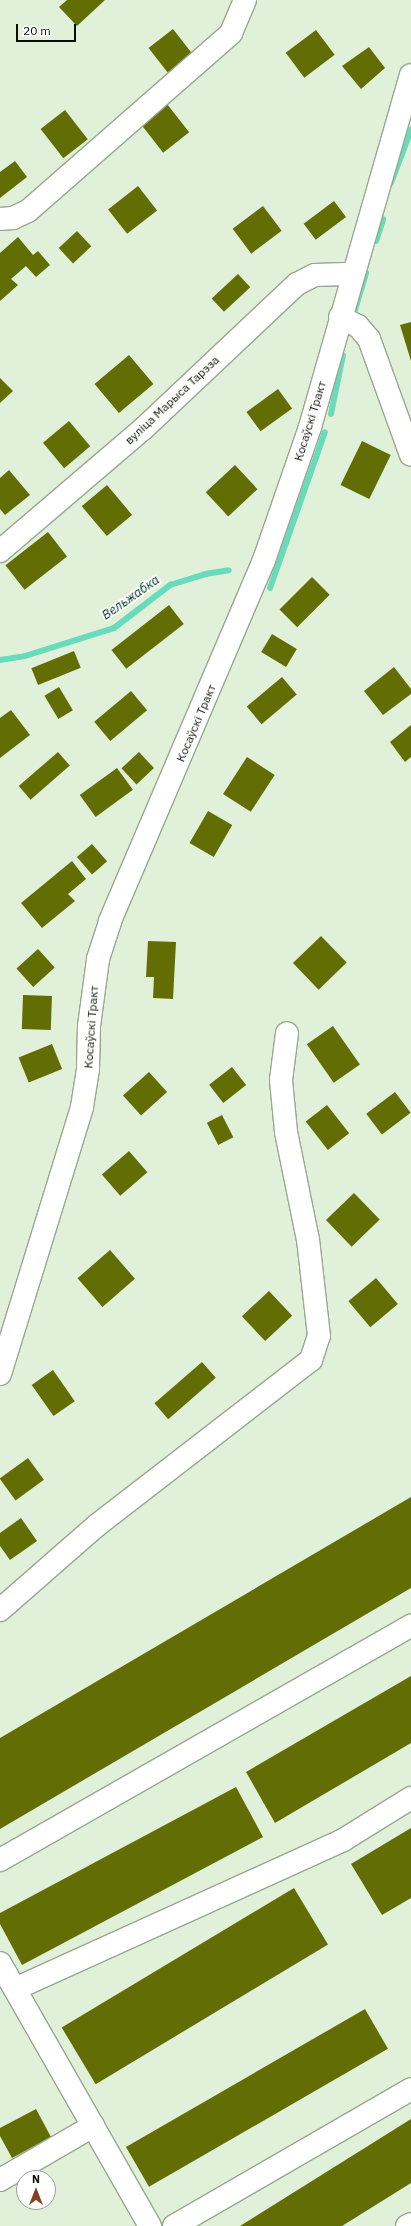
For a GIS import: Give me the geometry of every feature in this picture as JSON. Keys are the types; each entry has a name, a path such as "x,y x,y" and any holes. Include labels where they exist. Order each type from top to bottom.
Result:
{"street":[{"path":"0,219 13,218 28,211 231,33 244,8 245,0"},
{"name":"Косаўскі Тракт","path":"0,1374 82,1107 88,1069 89,1026 98,959 110,922 264,560 310,427 340,317 411,75"},
{"name":"вуліца Марыса Тарэза","path":"0,551 142,429 297,284 315,275 353,274"},
{"path":"340,317 358,326 369,339 411,454"},
{"path":"0,1610 96,1526 311,1360 319,1336 308,1240 286,1132 281,1080 287,1033"},
{"path":"0,1860 411,1626"},
{"path":"15,1989 343,1840 411,1798"},
{"path":"0,1963 150,2226"},
{"path":"174,2226 411,2089"},
{"path":"0,2180 93,2126"},
{"path":"407,2226 411,2224"}],"building":[{"path":"67,0 105,0 77,26 59,7"},
{"path":"173,29 192,53 168,73 149,48"},
{"path":"316,30 335,55 304,78 286,53"},
{"path":"369,47 385,68 361,89 342,66"},
{"path":"167,104 189,132 163,153 141,124"},
{"path":"65,110 88,139 63,158 41,129"},
{"path":"15,161 27,177 0,198 0,172"},
{"path":"138,186 157,210 127,234 108,209"},
{"path":"334,201 346,217 316,240 304,224"},
{"path":"263,206 282,231 251,254 233,229"},
{"path":"77,231 91,246 73,263 59,248"},
{"path":"18,237 33,255 38,251 50,265 36,277 26,266 11,279 18,285 0,301 0,253"},
{"path":"238,274 250,287 224,312 212,299"},
{"path":"411,322 411,361 400,325"},
{"path":"129,355 153,384 119,413 95,384"},
{"path":"0,378 13,391 0,403"},
{"path":"278,389 292,408 261,431 246,412"},
{"path":"69,421 90,446 64,468 43,443"},
{"path":"362,441 391,455 369,499 341,485"},
{"path":"235,465 258,489 228,516 206,492"},
{"path":"9,470 30,495 5,515 0,509 0,478"},
{"path":"107,485 132,515 107,536 82,506"},
{"path":"48,532 67,556 25,590 5,565"},
{"path":"312,577 330,595 297,627 279,610"},
{"path":"169,605 184,624 126,669 111,650"},
{"path":"272,634 297,649 286,667 261,652"},
{"path":"74,651 81,668 38,685 31,668"},
{"path":"394,667 411,689 411,694 383,715 364,691"},
{"path":"282,677 297,695 262,724 247,707"},
{"path":"59,687 73,710 58,719 44,696"},
{"path":"131,691 147,710 110,741 94,722"},
{"path":"11,710 30,735 0,758 0,718"},
{"path":"411,725 411,757 405,762 390,742"},
{"path":"58,752 70,766 31,800 19,786"},
{"path":"139,752 154,768 136,784 121,768"},
{"path":"247,757 275,775 251,812 223,794"},
{"path":"117,768 133,790 96,817 80,795"},
{"path":"208,811 232,825 214,857 190,843"},
{"path":"92,844 107,861 92,874 77,857"},
{"path":"72,861 86,879 68,894 75,901 42,928 21,903"},
{"path":"321,936 347,963 319,990 293,963"},
{"path":"148,941 176,942 173,999 153,998 154,977 146,977"},
{"path":"38,949 55,968 33,987 16,968"},
{"path":"23,995 52,996 51,1030 22,1029"},
{"path":"333,1026 360,1065 334,1083 307,1044"},
{"path":"52,1044 62,1069 29,1083 19,1057"},
{"path":"232,1067 246,1085 223,1103 209,1085"},
{"path":"149,1072 167,1092 141,1115 123,1095"},
{"path":"395,1092 411,1113 382,1134 366,1114"},
{"path":"327,1105 349,1133 328,1150 306,1122"},
{"path":"222,1115 233,1137 218,1145 207,1123"},
{"path":"129,1151 147,1172 120,1196 102,1175"},
{"path":"354,1193 380,1220 352,1247 326,1220"},
{"path":"110,1250 135,1279 102,1307 78,1278"},
{"path":"376,1278 398,1304 370,1327 348,1301"},
{"path":"269,1291 292,1316 265,1341 242,1316"},
{"path":"202,1362 216,1378 168,1419 154,1403"},
{"path":"53,1370 75,1401 53,1416 32,1385"},
{"path":"28,1458 44,1480 16,1500 0,1478"},
{"path":"411,1497 411,1588 0,1829 0,1738"},
{"path":"21,1518 37,1541 10,1560 0,1546 0,1533"},
{"path":"411,1676 411,1743 275,1823 246,1772"},
{"path":"236,1787 263,1837 22,1965 0,1924 0,1913"},
{"path":"411,1828 411,1898 382,1915 351,1864"},
{"path":"294,1888 328,1945 96,2084 62,2028"},
{"path":"365,2009 388,2049 149,2187 126,2147"},
{"path":"36,2109 51,2137 12,2158 0,2136 0,2128"},
{"path":"411,2119 411,2183 342,2226 240,2226"}],"waterway":[{"name":"Вельжабка","path":"391,183 411,130"},
{"name":"Вельжабка","path":"376,241 383,219"},
{"name":"Вельжабка","path":"354,313 366,273"},
{"name":"Вельжабка","path":"331,414 343,355"},
{"name":"Вельжабка","path":"270,588 325,432"},
{"name":"Вельжабка","path":"0,660 25,656 114,628 170,585 205,574 229,570"}]}
